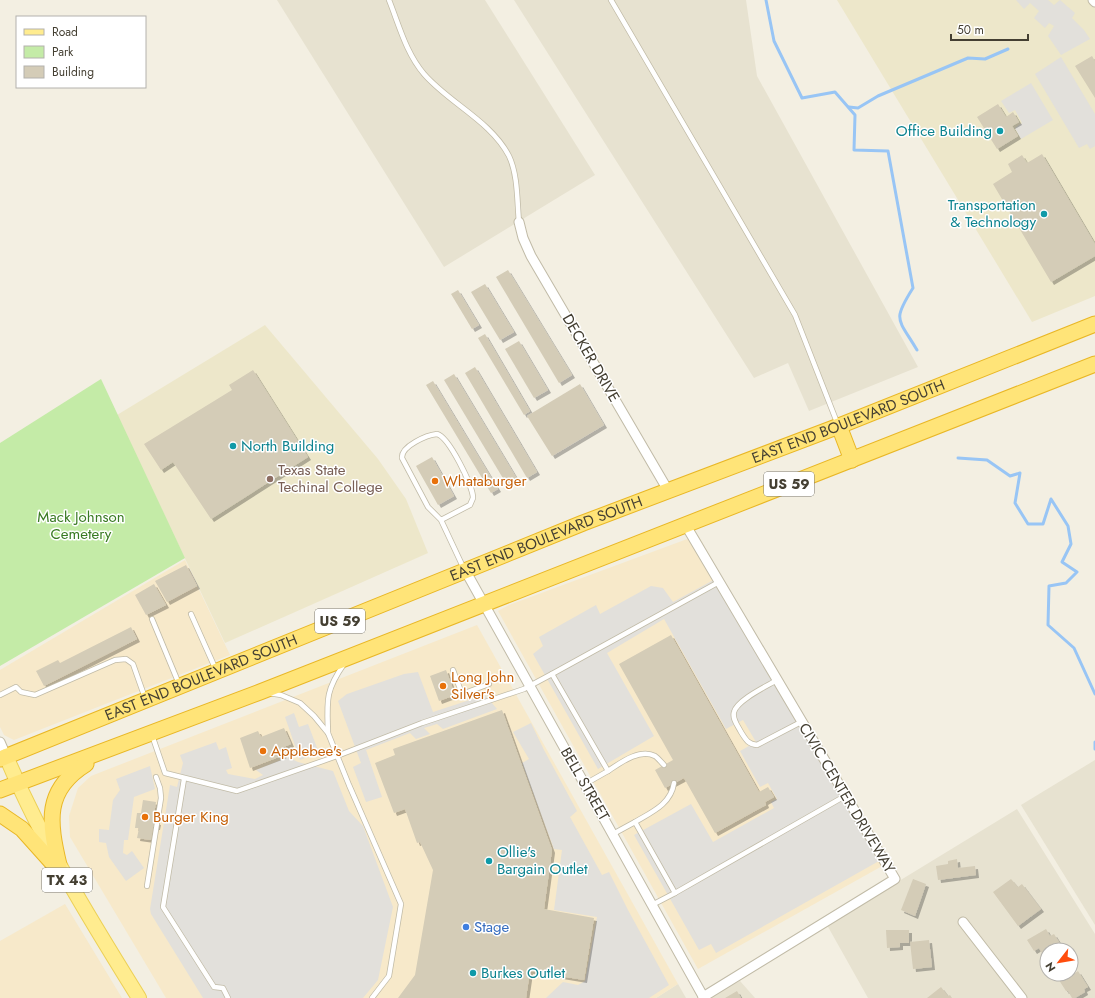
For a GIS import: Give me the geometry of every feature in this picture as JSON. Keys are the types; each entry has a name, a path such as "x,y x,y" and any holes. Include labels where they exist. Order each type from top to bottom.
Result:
{"highway":[{"name":"EAST END BOULEVARD SOUTH","path":"3,758 465,570 584,523 670,492 1095,324"},
{"name":"US 59","path":"0,790 151,734 484,605 685,524 1095,364"},
{"path":"839,426 852,460"},
{"path":"62,871 53,842 52,821 56,794 71,774 109,750"},
{"path":"0,814 22,829 62,871"}],"main road":[{"name":"TX 43","path":"3,758 18,783 62,871 139,998"}],"street":[{"name":"DECKER DRIVE","path":"519,222 522,238 531,256 670,492"},
{"name":"CIVIC CENTER DRIVEWAY","path":"685,524 895,879 704,998"},
{"name":"BELL STREET","path":"465,570 704,998"},
{"path":"0,742 3,758"},
{"path":"963,922 1022,998"}],"lane":[{"path":"389,0 404,40 419,67 430,80 490,131 505,149 514,170 519,222"},
{"path":"611,0 795,315 839,426"},
{"path":"441,520 470,505 474,498 470,486 451,448 443,437 437,434 410,446 401,456 428,507 441,520 465,570"},
{"path":"151,734 165,774 237,791 337,756 422,723 529,686 719,582"},
{"path":"191,614 217,671"},
{"path":"152,619 180,686"},
{"path":"328,733 327,704 329,689 332,681 348,657"},
{"path":"0,695 16,687 21,692 34,695 115,660 126,659 133,664 146,699"},
{"path":"453,670 462,694 489,684"},
{"path":"552,674 608,771"},
{"path":"777,680 736,707 734,713 735,722 747,741 751,744 757,744 801,722"},
{"path":"260,692 281,695 300,703 314,716 328,733 401,904 389,976 372,998"},
{"path":"585,784 624,761 647,754 655,756 664,765"},
{"path":"147,886 161,798 160,788 156,777"},
{"path":"184,779 163,907 214,986 223,988 228,998"},
{"path":"613,834 666,802 672,794 674,783"},
{"path":"652,905 845,796"},
{"path":"635,822 675,893"}],"shaded area":[{"path":"277,0 485,0 595,175 444,267"},
{"path":"514,0 746,0 757,76 918,367 809,411 788,363 754,378"},
{"path":"837,0 1095,0 1095,296 1032,322"},
{"path":"1016,0 1048,0 1054,5 1060,0 1075,13 1072,18 1084,30 1090,39 1061,55 1048,36 1054,26 1049,23 1045,28 1034,18 1039,11 1030,3 1024,9"},
{"path":"1061,57 1095,114 1095,146 1090,149 1087,144 1079,148 1035,74"},
{"path":"1031,83 1053,120 1021,139 1015,128 1022,123 1015,110 1009,113 1001,101"},
{"name":"Texas State Techinal College","path":"265,325 378,459 406,499 428,553 225,643 117,415"},
{"path":"698,535 884,865 698,969 498,611 509,605"},
{"path":"185,560 230,655 14,740 4,735 0,727 0,670"},
{"path":"719,577 879,861 716,953 711,944 699,950 634,835 691,804 713,842 774,808 771,802 777,799 768,783 760,787 740,751 756,742 743,720 726,729 664,619 607,653 654,736 598,769 533,654 543,646 539,637 596,605 600,614 651,586 663,588 673,602"},
{"path":"477,625 678,984 656,998 166,998 70,837 69,816 78,788 91,776"},
{"path":"418,672 433,712 485,695 497,709 443,729 437,724 424,728 430,734 416,739 410,733 366,750 382,797 366,802 353,767 361,763 338,701 347,694 404,674"},
{"path":"294,713 299,727 308,724 319,753 300,760 285,717"},
{"path":"531,723 577,811 570,817 602,875 609,872 669,985 649,998 546,998 563,982 578,985 585,981 597,917 554,910 562,850 554,849 522,763 529,759 513,732"},
{"path":"216,742 219,750 226,747 232,768 226,770 228,774 255,779 263,775 256,770 288,757 298,762 333,771 349,811 363,826 393,907 378,980 363,998 203,998 151,914 150,909 170,785 177,787 183,763 180,755"},
{"path":"1095,760 1095,925 1021,805"},
{"path":"150,766 155,789 134,797 128,840 124,840 123,853 127,855 132,851 144,868 126,881 109,857 106,843 99,842 99,829 109,830 113,800 120,790 116,779"},
{"path":"1017,809 1095,934 1095,998 868,998 827,925"},
{"path":"65,904 122,998 0,998 0,941"},
{"path":"740,981 755,998 712,998 711,996"},
{"path":"678,984 686,998 656,998"}],"green space":[{"name":"Mack Johnson Cemetery","path":"101,379 185,558 0,666 0,443"}],"building":[{"path":"1092,56 1095,61 1095,98 1075,66"},
{"name":"Office Building","path":"998,104 1006,117 1013,112 1019,122 1012,126 1018,136 997,149 977,117"},
{"name":"Transportation & Technology","path":"1042,154 1095,244 1095,256 1051,282 993,184 1012,172 1008,164 1022,155 1027,163"},
{"path":"508,270 572,375 559,383 496,277"},
{"path":"485,284 514,332 500,340 471,292"},
{"path":"458,290 479,325 472,329 451,294"},
{"path":"485,334 530,411 524,415 478,338"},
{"path":"519,341 548,390 534,398 505,349"},
{"path":"475,367 537,472 527,478 465,373"},
{"name":"North Building","path":"253,370 308,457 211,519 173,462 161,470 144,444 232,390 229,385"},
{"path":"454,374 517,479 507,485 444,380"},
{"path":"433,381 498,489 491,493 426,385"},
{"path":"580,384 604,425 552,456 527,416"},
{"name":"Whataburger","path":"432,457 454,496 438,505 416,466"},
{"path":"186,565 197,586 167,602 155,581"},
{"path":"154,584 166,605 146,615 135,595"},
{"path":"131,627 137,639 44,686 36,671 58,660 60,663"},
{"path":"671,635 759,792 768,787 774,797 765,802 766,805 715,833 684,778 665,788 655,770 673,760 619,664"},
{"name":"Long John Silver's","path":"446,670 455,695 439,701 430,676"},
{"path":"502,710 552,850 544,909 594,918 584,980 530,971 526,998 398,998 415,975 433,870 420,842 417,843 405,809 394,813 375,763 395,755 393,749"},
{"name":"Applebee's","path":"284,728 291,744 281,748 284,755 250,768 240,738 258,731 261,737"},
{"name":"Burger King","path":"143,800 156,802 153,821 158,822 157,827 153,827 151,840 137,838 139,828 135,828 137,813 141,813"},
{"path":"957,859 958,868 975,866 976,875 938,880 936,866 948,864 948,861"},
{"path":"913,879 926,884 915,916 901,910"},
{"path":"1011,879 1018,887 1022,884 1041,909 1018,926 993,892"},
{"path":"1046,929 1050,936 1054,934 1059,942 1039,942 1039,948 1034,951 1027,940"},
{"path":"886,930 909,930 909,943 900,943 900,947 887,948"},
{"path":"929,940 932,967 913,969 910,942"},
{"path":"1079,973 1088,987 1084,989 1085,992 1075,998 1072,998 1068,991 1066,991 1060,982 1079,982"},
{"path":"941,987 948,996 950,995 952,998 927,998"},
{"path":"737,991 741,998 725,998"}],"waterway":[{"path":"766,0 774,41 802,98 835,92 855,115 854,150 888,151 913,288 902,307 900,319 905,331 917,350"},
{"path":"849,107 858,108 878,96 968,58 985,59 1008,49"},
{"path":"958,458 987,460 1010,476 1020,473 1015,503 1028,524 1043,524 1051,499 1068,526 1071,544 1062,562 1077,572 1066,583 1049,586 1048,625 1074,648 1095,694"},
{"path":"1095,742 1095,749"}],"place":[{"name":"Office Building","path":"1000,131"},
{"name":"Transportation & Technology","path":"1044,214"},
{"name":"North Building","path":"233,446"},
{"name":"Texas State Techinal College","path":"270,479"},
{"name":"Whataburger","path":"435,481"},
{"name":"Long John Silver's","path":"443,686"},
{"name":"Applebee's","path":"263,751"},
{"name":"Burger King","path":"145,817"},
{"name":"Ollie's Bargain Outlet","path":"489,861"},
{"name":"Stage","path":"466,927"},
{"name":"Burkes Outlet","path":"473,973"}]}
